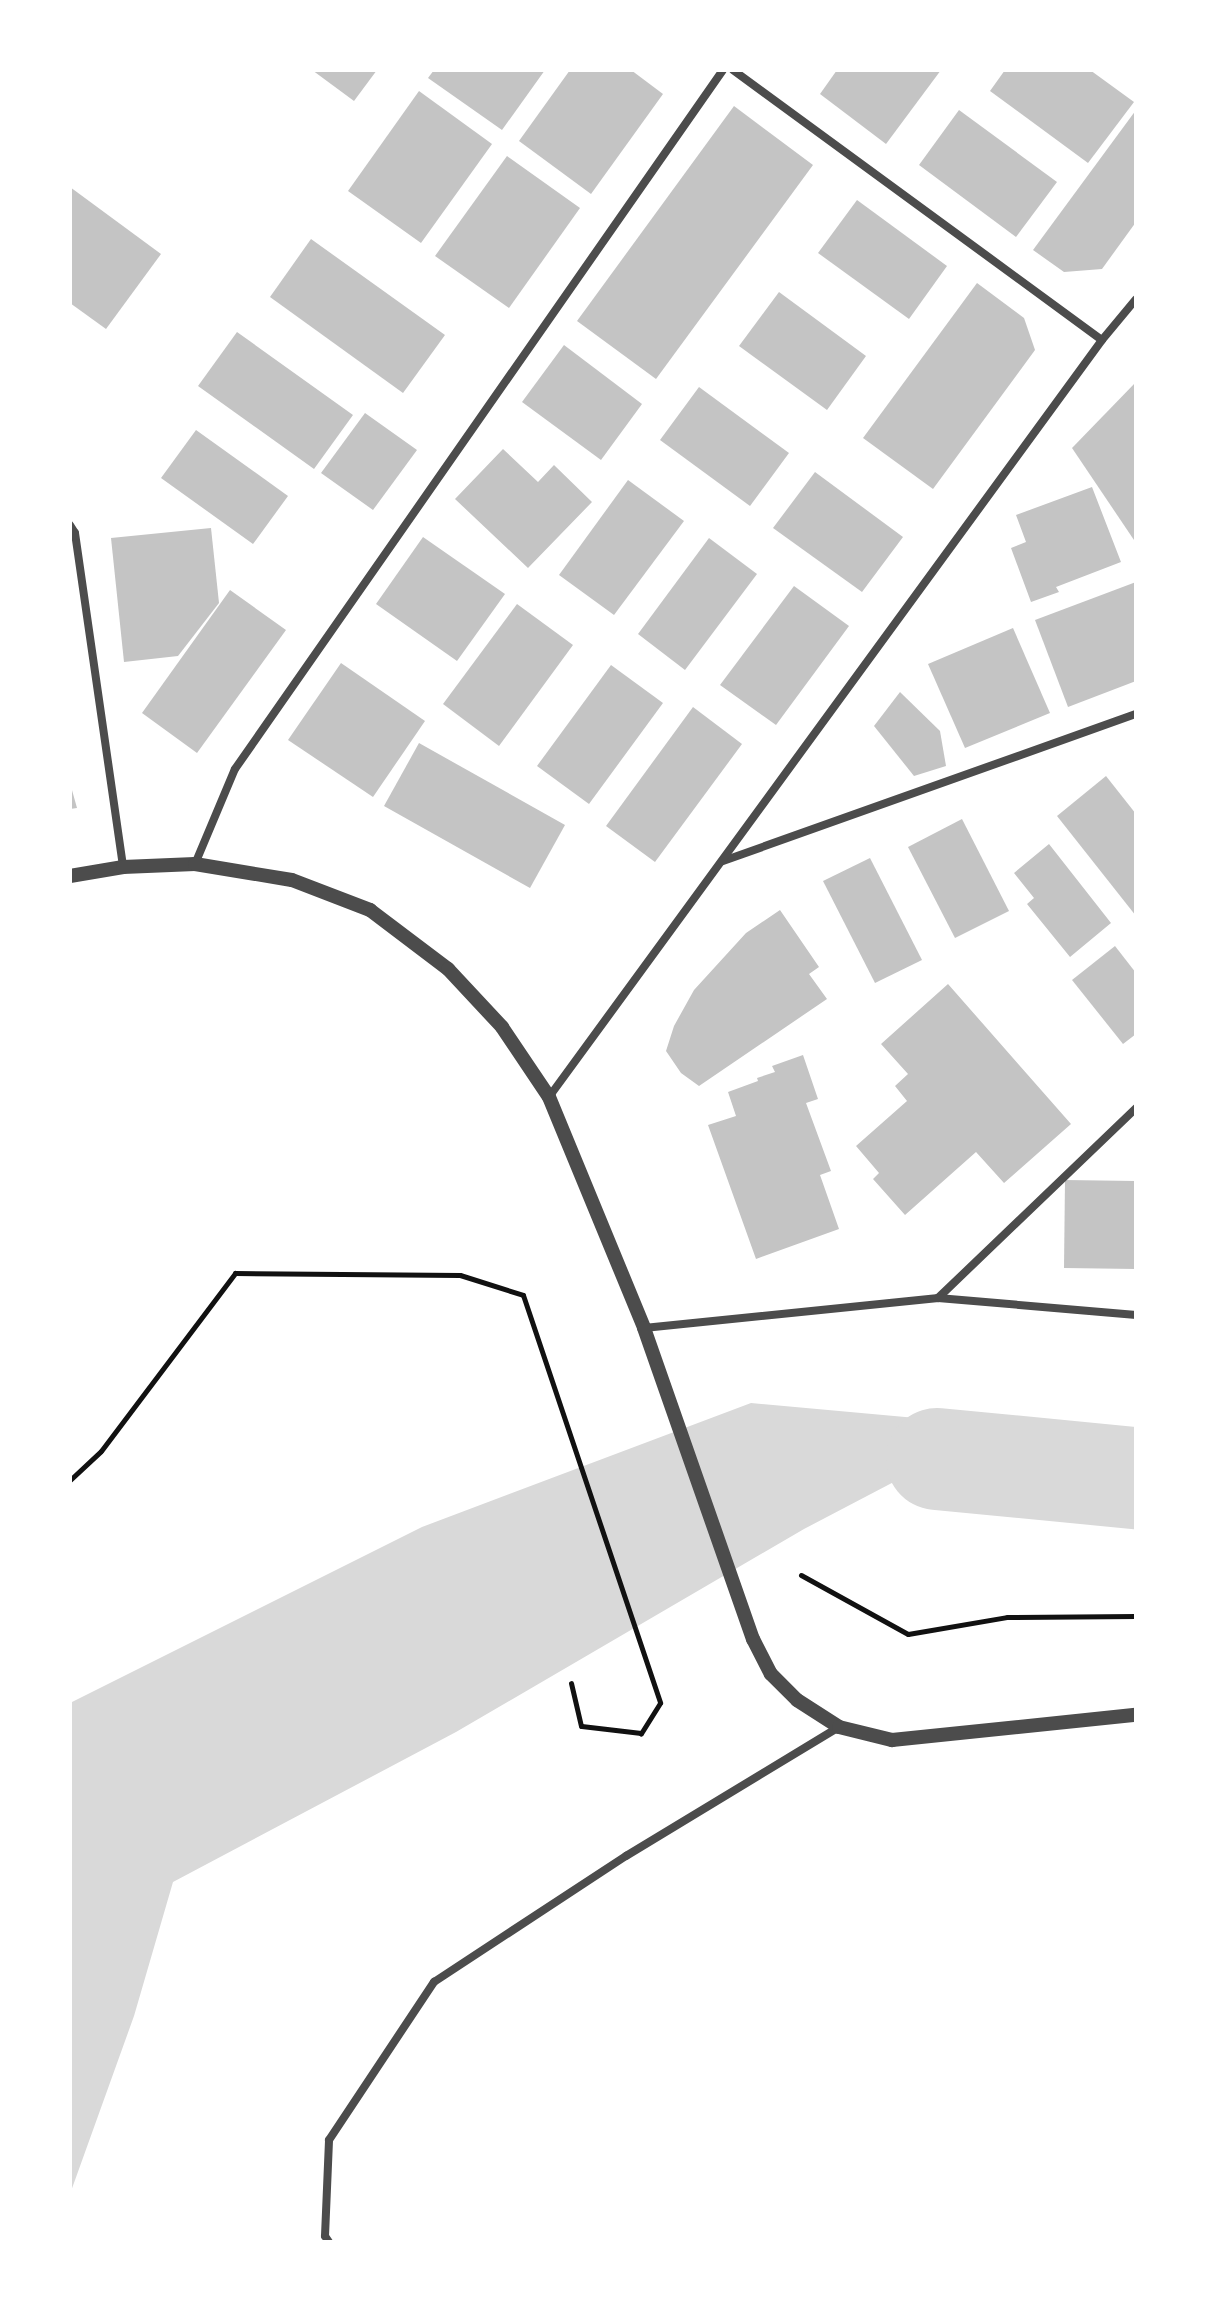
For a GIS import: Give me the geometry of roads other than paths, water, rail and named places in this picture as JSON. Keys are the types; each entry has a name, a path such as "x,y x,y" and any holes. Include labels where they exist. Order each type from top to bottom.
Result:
{"street":[{"path":"195,864 235,769 723,70"},
{"path":"733,70 1102,340"},
{"path":"549,1097 1102,340 1136,299"},
{"path":"70,525 75,533 123,867"},
{"path":"723,861 1136,714"},
{"path":"70,876 123,867 195,864 292,880 370,910 448,969 502,1027 549,1097 644,1328 753,1639 771,1674 797,1700 839,1727 892,1740 1136,1715"},
{"path":"938,1298 1136,1108"},
{"path":"644,1328 938,1298 1136,1315"},
{"path":"329,2242 325,2236 329,2140 434,1982 626,1856 839,1727"}],"waterway":[{"path":"937,1459 1136,1478"}]}
